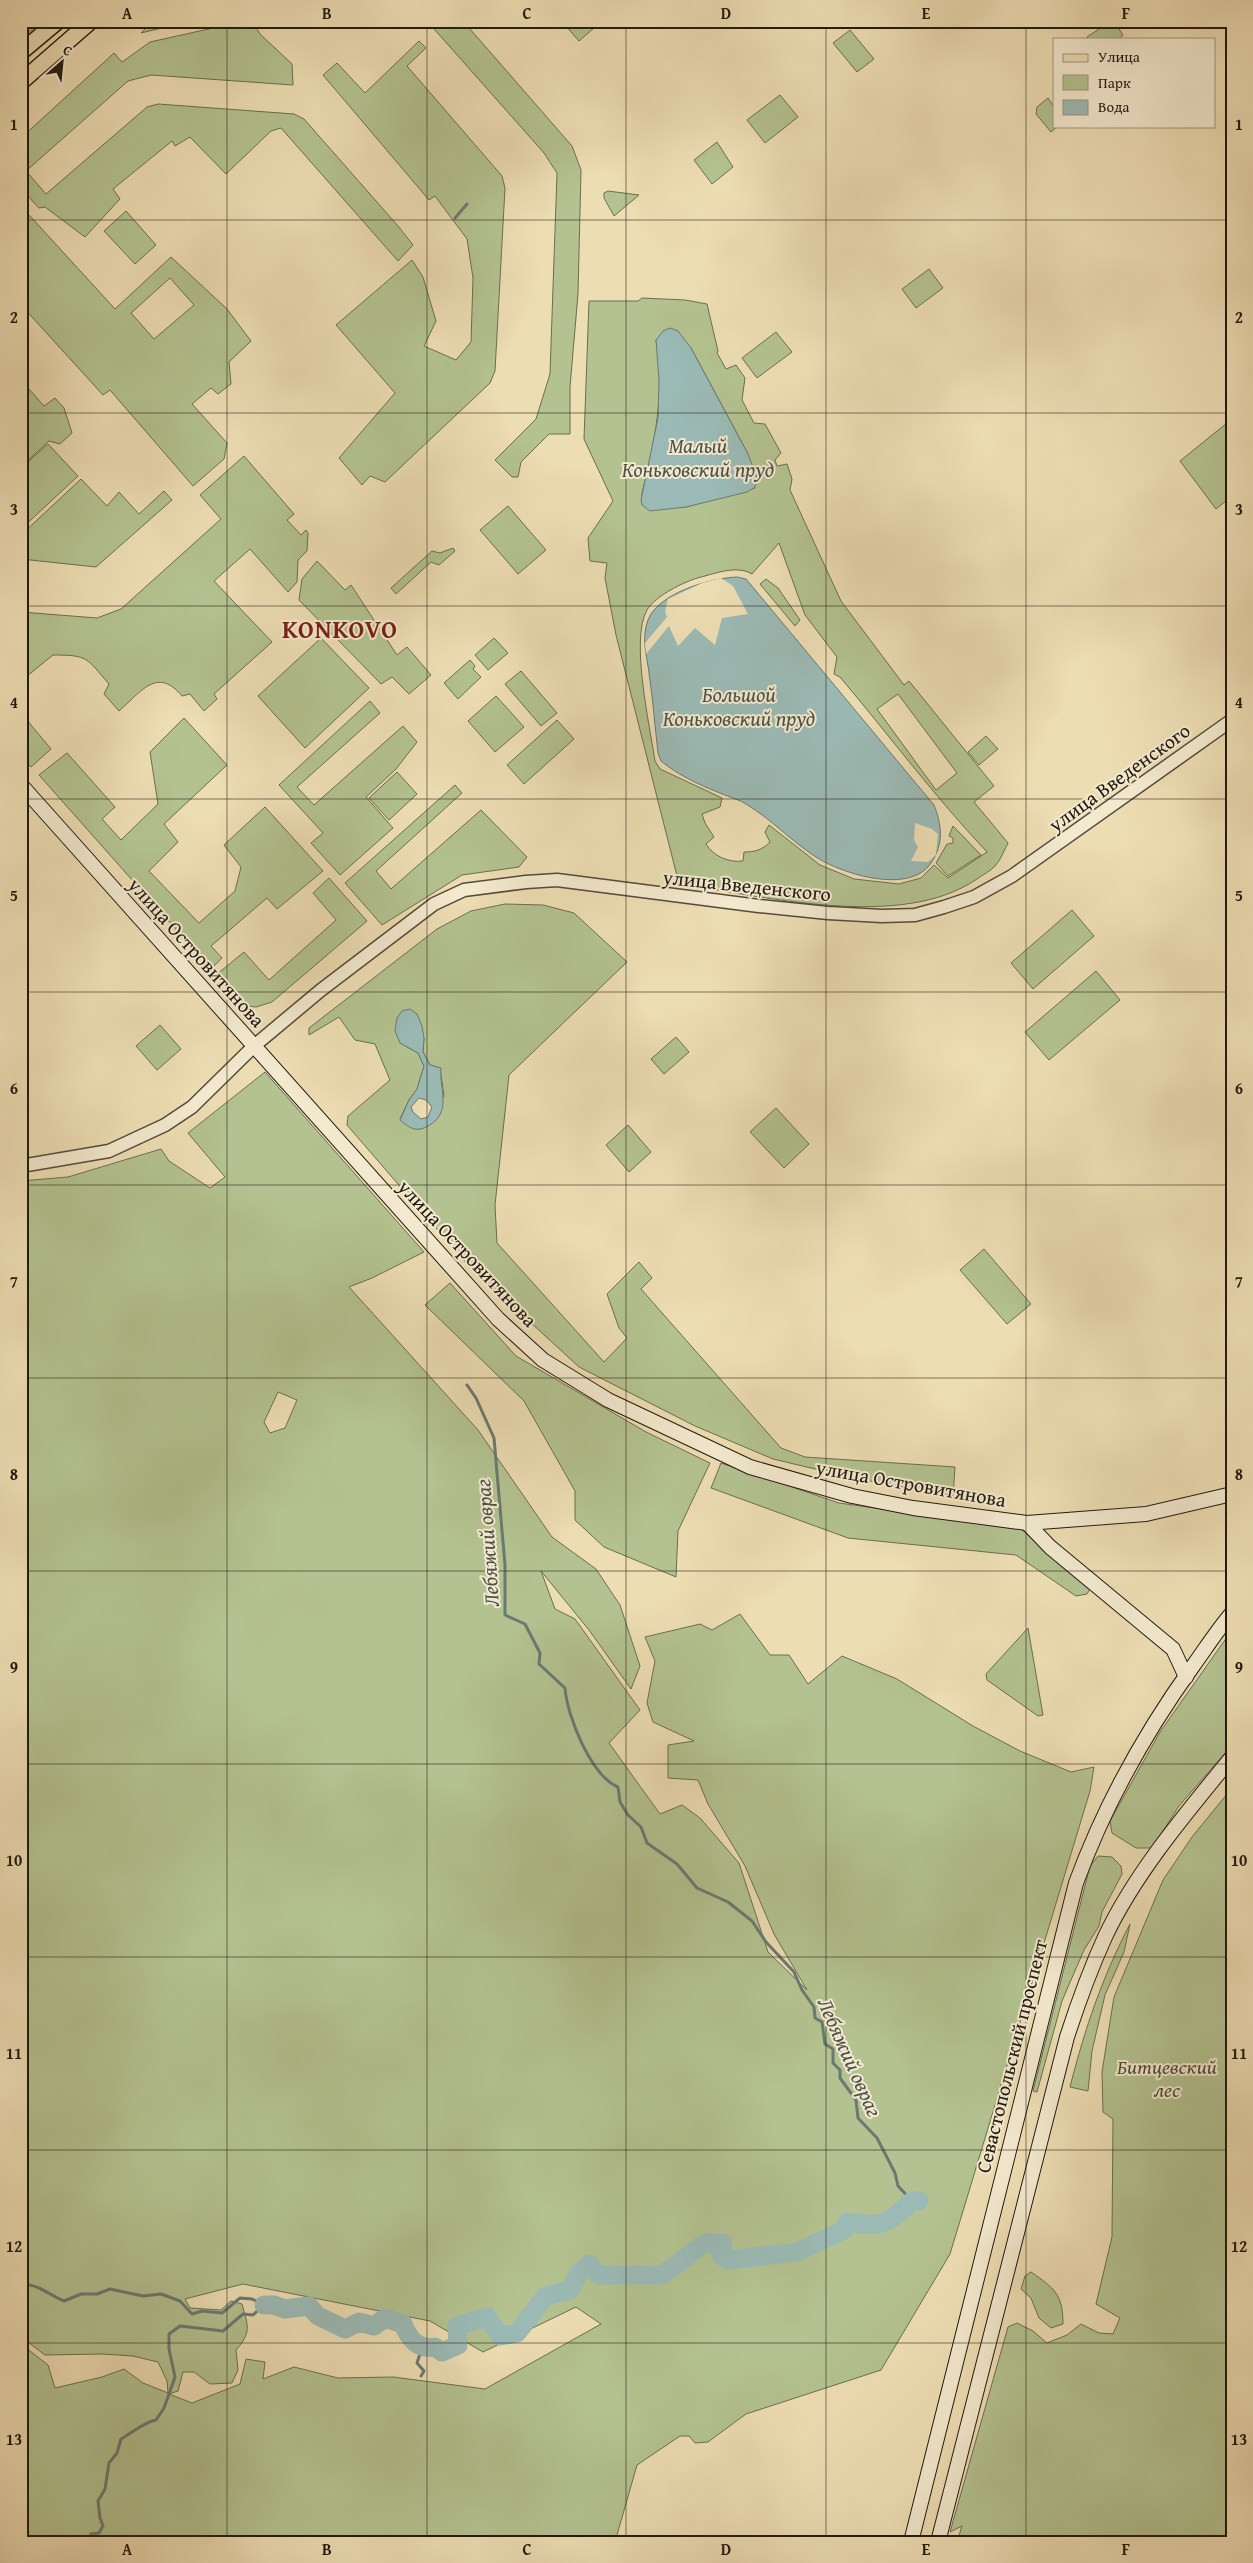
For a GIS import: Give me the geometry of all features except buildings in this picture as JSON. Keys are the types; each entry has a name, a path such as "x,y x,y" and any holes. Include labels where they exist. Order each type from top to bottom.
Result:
{"main road":[{"path":"21,52 58,21"},
{"path":"21,82 90,21"},
{"name":"улица Островитянова","path":"21,785 498,1319 543,1360 608,1400 750,1467 852,1496 913,1508 1028,1523 1146,1514 1232,1494"},
{"name":"улица Островитянова","path":"1028,1523 1050,1546 1101,1591 1155,1632 1173,1649 1186,1677"},
{"name":"Севастопольский проспект","path":"911,2542 1076,1883 1094,1834 1127,1767 1155,1721 1232,1614"},
{"path":"938,2542 1067,2037 1086,1981 1105,1936 1156,1854 1190,1808 1232,1757"}],"street":[{"name":"улица Введенского","path":"21,1166 109,1151 165,1125 192,1107 254,1046 321,990 434,904 464,890 557,880 828,913 915,915 974,897 1012,876 1232,720"}],"green space":[{"path":"21,21 42,21 21,39"},
{"path":"153,21 191,21 141,33"},
{"path":"220,21 240,21 243,25 245,21 252,21 260,34 292,64 293,85 151,75 128,81 26,171 46,194 147,107 158,104 294,114 304,119 413,245 398,261 281,128 271,131 226,174 190,137 175,146 172,141 113,189 120,199 85,237 45,207 39,208 28,196 23,185 21,156 27,151 21,138 114,53 122,62 150,42 213,28"},
{"path":"427,21 463,21 572,146 581,170 578,294 570,387 570,434 549,434 521,462 518,477 512,477 495,460 536,419 550,374 557,173 544,153"},
{"path":"565,21 602,21 579,41 565,25"},
{"path":"1111,21 1114,21 1123,35 1119,38 1087,37"},
{"path":"850,30 874,59 857,72 833,43"},
{"path":"419,41 426,48 407,66 502,176 505,188 495,371 490,383 385,482 370,476 362,485 339,458 395,393 336,325 412,260 423,277 436,321 424,346 456,360 471,342 473,278 467,239 435,196 429,200 323,75 337,63 365,93"},
{"path":"780,95 798,117 765,143 747,120"},
{"path":"1048,98 1053,106 1053,128 1056,128 1051,132 1036,114 1037,107"},
{"path":"717,142 733,167 712,184 694,160"},
{"path":"608,191 639,195 614,216 604,198 604,193"},
{"path":"126,211 156,245 135,264 104,231"},
{"path":"21,212 30,216 115,309 171,257 227,309 251,341 229,362 231,384 218,394 211,388 192,404 227,443 224,459 193,486 110,390 103,395 21,305","holes":["170,278 194,305 154,339 131,313"]},
{"path":"929,269 943,288 916,308 902,289"},
{"path":"642,298 685,300 707,304 717,353 726,369 736,365 745,378 742,400 754,423 765,424 781,453 775,460 777,466 787,464 792,479 790,490 841,601 904,685 909,681 994,786 974,802 1008,843 997,864 977,879 946,895 910,903 872,907 791,901 679,884 616,635 605,578 607,563 590,561 588,538 613,501 584,439 589,301 638,301","holes":["656,340 691,348 748,454 755,488 686,507 642,505 642,493 655,436 659,398 659,359","779,543 805,615 837,657 834,674 840,677 930,787 987,852 948,878 934,865 921,878 899,884 854,879 820,865 769,825 765,832 770,842 758,850 744,852 743,861 732,861 722,858 709,848 706,844 714,837 705,823 702,814 720,807 722,798 660,769 655,761 643,684 640,641 642,623 651,605 671,590 687,582 733,570 746,571 752,574","898,694 957,773 936,790 877,709"]},
{"path":"776,332 792,352 757,378 742,358"},
{"path":"21,380 44,406 55,398 64,408 72,433 60,444 49,441 21,467"},
{"path":"1227,423 1232,429 1232,496 1216,509 1180,461"},
{"path":"48,444 78,476 21,529 21,468"},
{"path":"244,456 294,514 287,520 301,535 306,530 308,533 307,551 298,560 297,582 288,592 250,549 214,581 272,642 214,694 217,699 204,711 190,694 182,696 173,687 165,683 157,683 149,685 142,690 119,711 104,694 109,684 91,663 74,656 53,655 21,681 21,612 97,618 121,609 221,519 200,495"},
{"path":"81,479 107,506 119,492 139,514 164,491 172,500 96,567 21,559 21,535"},
{"path":"508,506 546,550 518,574 480,530"},
{"path":"453,548 455,551 439,565 431,562 396,594 391,588 432,551 440,553"},
{"path":"317,561 345,590 351,585 397,655 407,647 431,675 409,694 392,677 381,684 299,600 302,579"},
{"path":"766,579 778,588 800,620 795,626 760,584"},
{"path":"321,638 369,688 305,748 258,696"},
{"path":"494,638 508,653 488,670 475,655"},
{"path":"470,660 475,666 473,669 481,677 458,699 444,683"},
{"path":"521,671 557,713 541,726 505,684"},
{"path":"21,696 29,704 21,713"},
{"path":"496,696 524,727 495,752 468,721"},
{"path":"370,701 380,713 297,787 314,805 403,726 417,742 396,769 366,797 393,828 340,875 311,843 323,833 279,785"},
{"path":"21,713 51,749 31,767 21,756"},
{"path":"184,718 227,765 164,824 178,842 149,871 199,923 235,891 241,867 224,845 265,807 323,871 277,909 267,898 211,946 222,958 211,969 39,775 67,753 115,807 102,819 121,840 158,804 150,752"},
{"path":"557,720 574,739 524,784 507,765"},
{"path":"986,736 998,749 979,765 968,752"},
{"path":"397,772 417,794 389,820 369,798"},
{"path":"455,785 462,793 376,871 391,889 481,810 527,857 519,867 462,875 382,925 345,883"},
{"path":"953,826 981,855 948,876 936,863 947,844 953,843 953,838 949,836"},
{"path":"329,878 367,921 272,1002 256,1007 246,1006 216,975 244,952 269,980 336,920 313,893"},
{"path":"505,904 543,905 574,913 627,962 509,1075 495,1205 497,1243 604,1362 627,1338 619,1328 607,1294 639,1262 652,1278 641,1289 781,1448 805,1457 955,1467 953,1496 853,1478 773,1459 695,1426 579,1367 468,1265 347,1125 348,1116 390,1080 375,1044 355,1040 339,1017 309,1035 309,1028 437,929 471,911","holes":["424,1038 423,1052 430,1065 440,1068 444,1096 421,1129 400,1119 409,1100 417,1089 424,1066 418,1053 400,1043"]},
{"path":"1072,910 1094,936 1033,989 1011,963"},
{"path":"1096,971 1120,1000 1049,1060 1025,1032"},
{"path":"160,1025 181,1049 157,1070 136,1046"},
{"path":"676,1037 689,1052 664,1074 651,1059"},
{"path":"265,1072 424,1252 372,1278 349,1287 478,1430 552,1537 596,1569 620,1605 640,1666 631,1689 589,1630 541,1571 555,1609 575,1619 640,1710 609,1743 660,1814 682,1805 700,1818 739,1863 768,1952 807,1990 774,1934 745,1866 708,1804 698,1780 668,1778 668,1745 694,1741 653,1722 647,1703 655,1661 645,1637 700,1624 712,1630 740,1614 770,1655 789,1655 808,1684 842,1656 897,1679 973,1726 1020,1751 1071,1772 1094,1767 1090,1791 950,2254 881,2370 746,2414 708,2442 695,2443 689,2436 680,2436 637,2465 615,2542 21,2542 21,2344 48,2365 55,2388 102,2377 124,2369 143,2383 168,2393 167,2381 158,2362 133,2356 102,2354 45,2355 21,2337 21,2281 24,2281 21,2280 21,1181 68,1177 161,1149 169,1161 210,1188 225,1177 188,1133","holes":["278,1392 297,1400 285,1428 270,1433 264,1422","243,2284 430,2321 483,2352 576,2307 601,2324 485,2389 393,2377 338,2378 294,2367 263,2379 265,2362 246,2359 240,2384 192,2403 169,2394 178,2391 183,2372 194,2372 210,2384 232,2383 238,2370 236,2350 247,2333 246,2318 242,2304 231,2301 221,2310 190,2308 185,2299"]},
{"path":"776,1108 809,1144 784,1168 750,1132"},
{"path":"628,1125 651,1152 629,1172 606,1145"},
{"path":"984,1249 1031,1304 1007,1324 960,1270"},
{"path":"450,1283 516,1356 646,1432 710,1463 678,1531 676,1577 604,1547 575,1520 575,1491 524,1401 425,1305"},
{"path":"721,1463 839,1503 1020,1528 1090,1589 1087,1594 1076,1596 1016,1555 848,1538 711,1488"},
{"path":"1028,1628 1043,1715 1038,1716 987,1680 986,1674"},
{"path":"1232,1630 1232,1745 1179,1806 1152,1848 1136,1848 1112,1833 1110,1821 1160,1732"},
{"name":"Битцевский лес","path":"1232,1788 1232,2542 957,2542 962,2526 950,2532 1008,2327 1017,2323 1033,2331 1047,2343 1067,2335 1081,2324 1099,2333 1113,2334 1120,2318 1096,2304 1112,2237 1113,2119 1103,2112 1102,2072 1114,1997 1163,1880 1192,1837"},
{"path":"1098,1856 1112,1857 1121,1866 1122,1874 1102,1912 1099,1926 1084,1950 1062,2001 1037,2092 1033,2091 1090,1866"},
{"path":"1130,1924 1124,1952 1105,1995 1092,2051 1088,2091 1070,2087 1095,2004"},
{"path":"1031,2272 1056,2293 1061,2305 1063,2324 1051,2328 1039,2318 1031,2298 1021,2289 1025,2276"}],"water":[{"name":"Малый Коньковский пруд","path":"670,328 678,331 691,348 748,454 758,480 754,488 747,492 686,507 650,511 642,505 641,500 658,418 659,380 656,340 663,331"},
{"name":"Большой Коньковский пруд","path":"737,577 746,579 934,805 939,820 940,842 931,863 921,873 908,878 892,880 858,875 842,870 807,851 746,804 692,781 661,761 658,753 645,647 645,633 648,620 662,602 686,589 714,580"},
{"path":"410,1009 417,1014 424,1038 423,1052 430,1065 441,1068 442,1109 433,1123 420,1129 411,1128 400,1120 409,1100 417,1089 424,1066 418,1053 400,1043 395,1031 397,1018 402,1011","holes":["419,1098 426,1100 432,1107 428,1117 421,1119 413,1112 411,1107"]}],"pier":[{"path":"721,578 733,586 748,614 722,618 715,645 695,628 678,646 669,626 646,654 645,643 667,617 665,611 668,599 702,583"},
{"path":"915,823 932,829 938,834 936,855 928,862 911,861 918,847 914,840"}],"waterway":[{"path":"455,218 467,204"},
{"name":"Лебяжий овраг","path":"467,1385 476,1398 494,1438 505,1565 505,1615 525,1624 540,1653 539,1664 565,1688 570,1714 582,1744 599,1771 608,1781 618,1787 620,1802 628,1815 641,1827 647,1843 677,1864 697,1888 728,1902 752,1921 766,1942 794,1972 802,1990 814,2007 815,2018 822,2022 825,2044 833,2049 833,2063 840,2070 840,2078 856,2100 858,2118 877,2138 895,2173 898,2186 912,2201"},
{"path":"264,2305 274,2305 285,2309 309,2306 318,2316 345,2329 359,2322 374,2326 385,2318 403,2324 411,2339 419,2345 435,2347 442,2352 458,2345 457,2326 487,2317 500,2336 517,2333 546,2296 570,2290 579,2273 589,2264 599,2275 662,2275 705,2243 723,2243 721,2255 728,2260 797,2252 844,2230 847,2222 883,2223 896,2216 912,2201 919,2201"},
{"path":"21,2284 38,2288 64,2301 81,2294 97,2294 110,2289 143,2296 161,2294 180,2301 192,2314 202,2311 222,2313 240,2298 252,2299 264,2305 253,2315 243,2314 223,2331 180,2326 169,2334 169,2349 175,2377 164,2408 156,2420 143,2425 121,2439 117,2453 109,2463 105,2489 98,2501 103,2526 99,2533 91,2534 90,2542"},
{"path":"421,2376 424,2371 417,2363 421,2351 427,2349"}],"district":[{"name":"KONKOVO","path":"340,629"}]}
